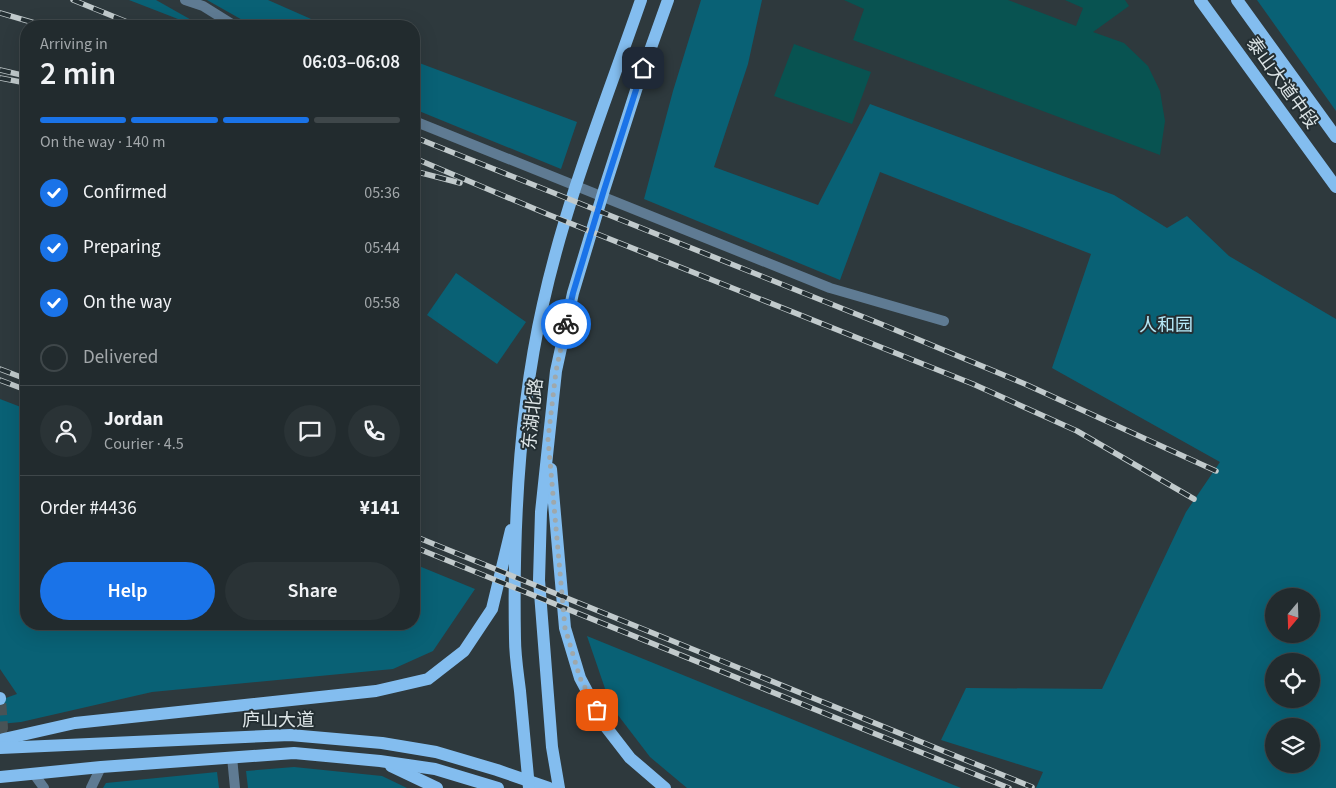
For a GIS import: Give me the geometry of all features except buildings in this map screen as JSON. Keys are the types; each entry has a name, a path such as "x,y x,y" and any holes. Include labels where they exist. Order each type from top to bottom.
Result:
{"main road":[{"name":"泰山大道中段","path":"1200,0 1336,187"},
{"name":"泰山大道中段","path":"1238,0 1336,137"},
{"name":"东湖北路","path":"529,788 514,641 518,501 530,373 547,287 561,233 611,80 640,1"},
{"name":"东湖北路","path":"559,788 552,747 539,580 541,512 556,371 573,293 618,146 667,2"},
{"path":"548,439 565,628 580,678 606,726 630,758 665,788"},
{"path":"0,740 75,723 376,692 428,679 464,651 492,608 518,501"},
{"name":"庐山大道","path":"0,748 290,735 382,743 436,752 549,788"},
{"name":"庐山大道","path":"0,777 102,766 294,753 380,761 435,769 498,788"},
{"path":"380,761 437,788"}],"street":[{"path":"185,0 203,6 225,20"},
{"path":"420,123 830,288 944,321"},
{"path":"232,757 234,788"},
{"path":"91,788 102,766"},
{"path":"34,774 44,788"}],"green space":[{"path":"129,0 156,0 191,20 181,20"},
{"path":"207,0 268,0 313,20 242,20"},
{"name":"人和园","path":"701,0 762,0 748,64 714,167 818,205 870,104 1114,195 1167,228 1187,216 1229,256 1336,319 1336,788 1036,788 1043,772 941,740 966,688 1102,689 1186,512 1220,462 1052,368 1091,254 880,172 840,280 644,199 673,91"},
{"path":"1257,0 1336,0 1336,111"},
{"path":"420,63 577,122 561,169 420,111"},
{"path":"456,273 526,322 497,364 427,315"},
{"path":"0,399 20,407 20,630 420,630 420,566 475,589 433,651 393,669 152,692 21,722 0,724 0,700 17,694 0,669"},
{"path":"587,636 961,788 687,788 650,757 611,706"},
{"path":"294,767 382,776 407,788 248,788 246,771"},
{"path":"217,772 219,788 103,788 106,783"}],"tunnel":[{"path":"0,699 2,728 0,733"}],"railway":[{"path":"73,0 122,20"},
{"path":"0,13 24,20"},
{"path":"0,70 20,75"},
{"path":"0,78 20,82"},
{"path":"420,139 881,324 1025,384 1216,471"},
{"path":"420,161 547,214 973,384 1077,431 1194,499"},
{"path":"420,173 460,183"},
{"path":"0,369 20,377"},
{"path":"0,380 20,388"},
{"path":"420,538 1032,787"},
{"path":"420,549 1009,788"}],"way so far":[{"path":"566,324 556,371 548,439 565,628 580,678 597,710"}],"route":[{"path":"566,324 573,293 643,68"}]}
